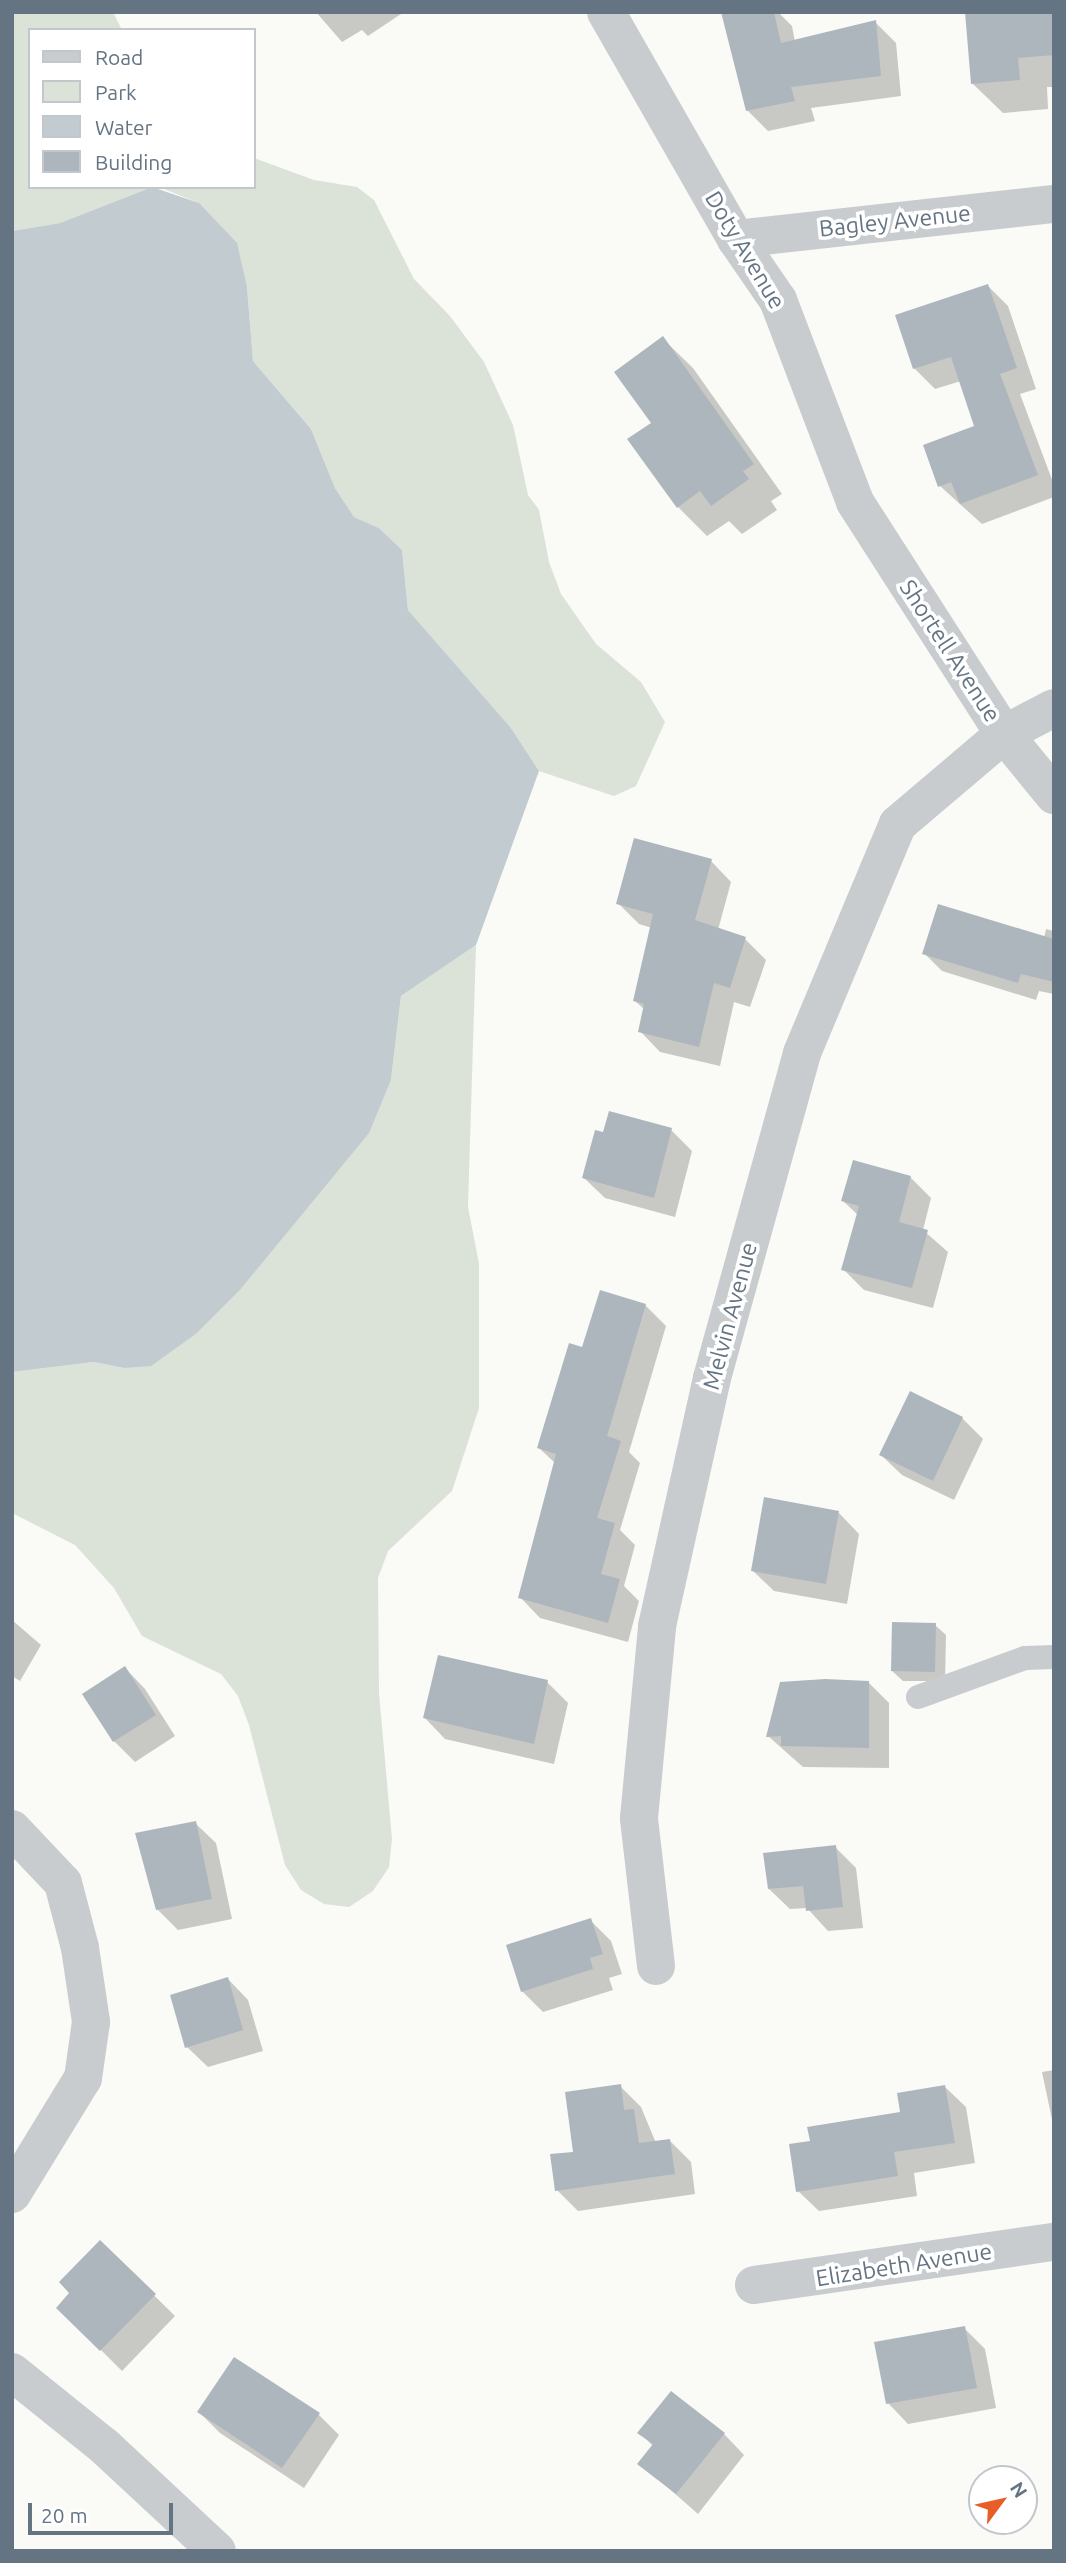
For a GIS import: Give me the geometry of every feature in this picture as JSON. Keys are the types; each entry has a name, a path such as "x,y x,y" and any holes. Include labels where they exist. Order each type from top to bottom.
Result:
{"street":[{"name":"Doty Avenue","path":"606,12 736,239 778,300 855,502"},
{"name":"Bagley Avenue","path":"736,239 1054,204"},
{"name":"Shortell Avenue","path":"855,502 1004,734 1054,795"},
{"name":"Melvin Avenue","path":"656,1966 639,1818 657,1626 712,1377 802,1053 898,824 1004,734 1054,708"},
{"path":"12,1829 63,1883 80,1948 90,2022 83,2078 12,2194"},
{"name":"Elizabeth Avenue","path":"754,2285 1054,2242"},
{"path":"12,2372 104,2446 217,2551"}],"lane":[{"path":"918,1697 1025,1657 1054,1657"}],"green space":[{"path":"12,12 113,12 121,28 28,28 28,189 147,189 60,223 12,231"},
{"path":"256,159 314,180 357,187 374,200 414,279 450,316 484,362 513,425 528,495 539,510 549,562 561,594 596,644 641,682 665,722 636,786 614,796 539,771 511,728 408,610 402,550 379,528 354,517 335,488 311,429 253,361 247,287 199,203 164,189 256,189"},
{"path":"476,945 468,1207 479,1264 479,1408 452,1491 388,1551 378,1578 379,1693 392,1839 389,1867 373,1891 349,1907 324,1904 301,1890 285,1865 249,1725 238,1696 221,1674 142,1636 114,1588 75,1545 12,1513 12,1372 94,1362 124,1368 197,1333 240,1290 368,1133 391,1080 401,996"}],"water":[{"path":"147,189 158,189 199,203 237,243 247,287 253,361 311,429 335,488 354,517 379,528 402,550 408,610 511,728 539,771 476,945 401,996 391,1080 369,1133 240,1290 197,1333 151,1366 124,1368 94,1362 12,1372 12,231 60,223"}],"building":[{"path":"721,12 774,12 781,43 876,20 881,76 791,87 795,101 746,111"},
{"path":"965,12 1054,12 1054,55 1018,58 1020,80 971,84"},
{"path":"988,284 1017,368 1000,374 1038,475 960,504 951,482 938,487 923,445 974,426 951,357 913,369 895,315"},
{"path":"663,336 754,464 743,471 749,479 711,506 700,491 677,508 627,439 651,423 614,372"},
{"path":"634,838 712,859 695,920 746,937 730,988 714,983 699,1047 638,1032 644,1004 633,1001 653,914 616,904"},
{"path":"938,904 1054,939 1054,982 1021,974 1018,983 922,954"},
{"path":"609,1111 672,1128 654,1198 582,1178 595,1130 603,1132"},
{"path":"853,1160 911,1176 899,1222 928,1230 912,1288 841,1270 859,1206 841,1201"},
{"path":"600,1290 646,1304 607,1436 621,1441 597,1518 615,1523 601,1574 620,1579 608,1623 518,1598 556,1454 537,1448 569,1343 582,1347"},
{"path":"910,1391 963,1417 933,1481 879,1455"},
{"path":"764,1497 839,1511 826,1584 751,1571"},
{"path":"892,1622 936,1623 935,1672 891,1671"},
{"path":"438,1655 548,1680 534,1744 423,1718"},
{"path":"125,1666 156,1715 113,1742 82,1694"},
{"path":"825,1679 869,1681 869,1748 781,1746 781,1736 766,1737 780,1682"},
{"path":"196,1821 212,1899 156,1910 135,1833"},
{"path":"836,1845 843,1907 806,1911 803,1886 768,1889 763,1853"},
{"path":"591,1918 603,1954 590,1958 593,1969 521,1992 506,1945"},
{"path":"228,1977 243,2030 185,2048 170,1995"},
{"path":"621,2084 624,2110 634,2109 639,2143 670,2139 675,2174 555,2191 550,2154 573,2152 565,2092"},
{"path":"945,2085 955,2143 894,2152 898,2176 796,2192 789,2144 810,2141 807,2127 900,2112 897,2093"},
{"path":"100,2240 156,2294 100,2351 56,2308 69,2293 59,2282"},
{"path":"965,2326 977,2388 886,2404 874,2342"},
{"path":"234,2357 320,2413 282,2468 197,2412"},
{"path":"671,2391 725,2433 676,2494 637,2464 653,2444 637,2433"}]}
